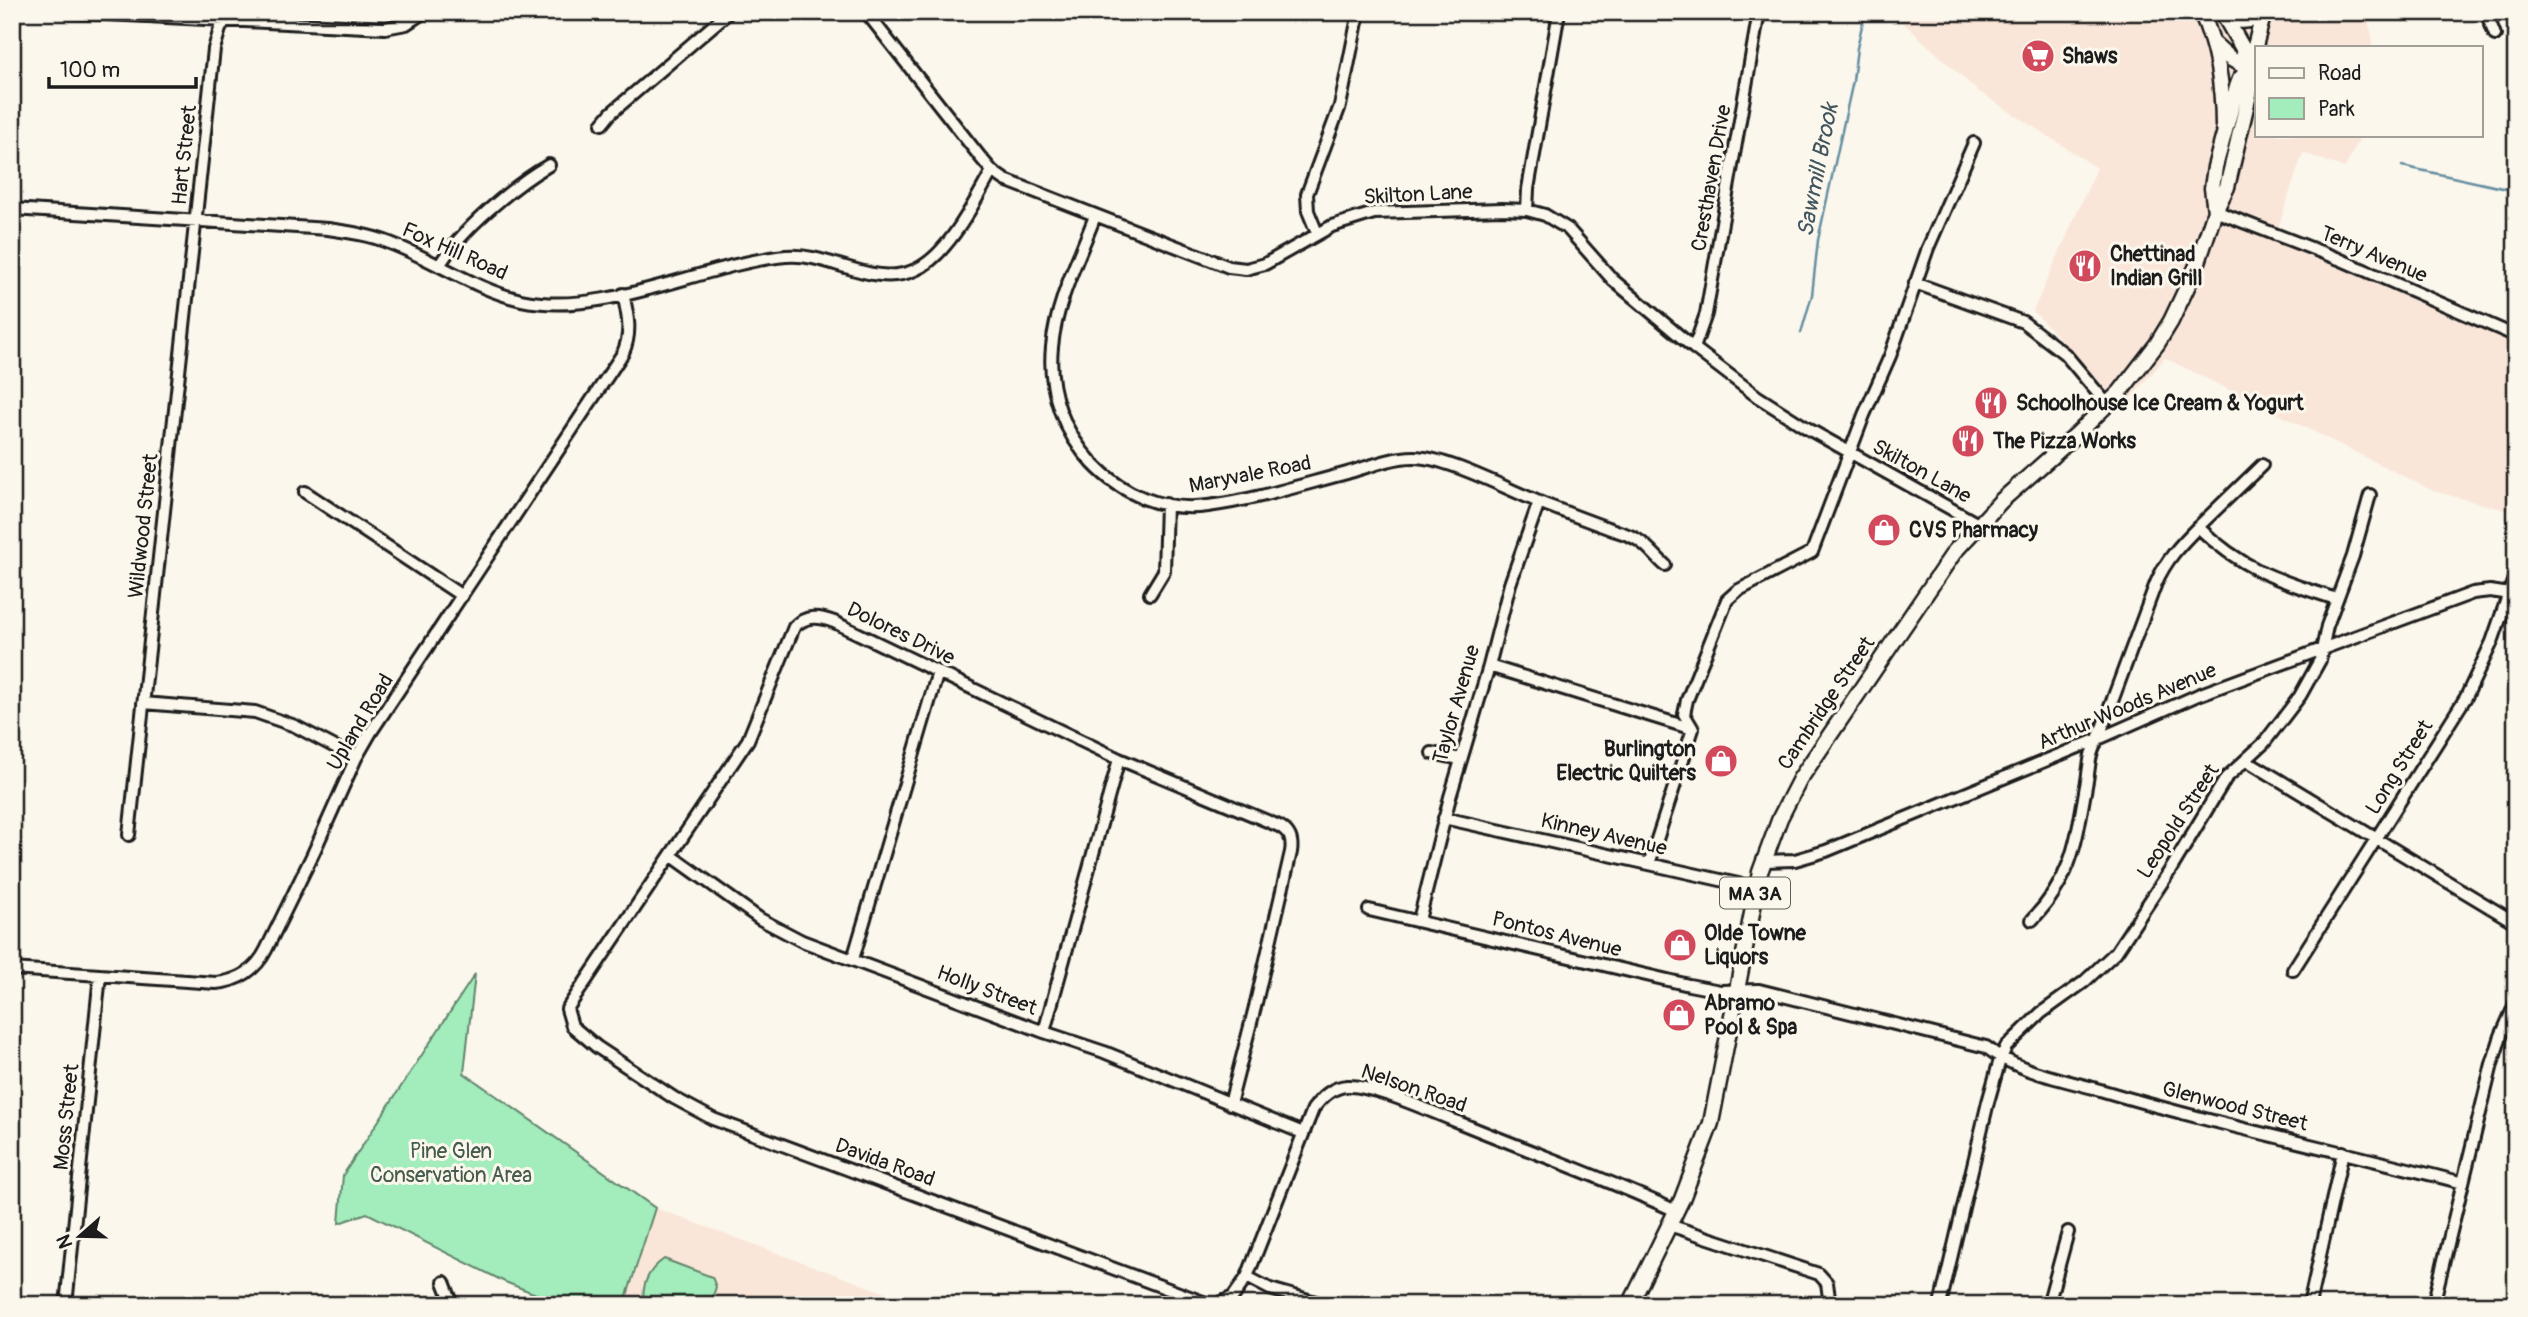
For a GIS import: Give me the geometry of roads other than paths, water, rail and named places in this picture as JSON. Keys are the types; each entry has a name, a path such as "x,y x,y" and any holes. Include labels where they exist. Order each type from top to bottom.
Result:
{"main road":[{"path":"2201,12 2222,90 2222,145"},
{"path":"2223,12 2242,47 2249,69"},
{"path":"2223,12 2235,21 2263,15"},
{"name":"Cambridge Street","path":"2215,211 2212,188 2222,145 2237,87 2249,69 2263,15"},
{"path":"2211,42 2232,61 2249,69"},
{"name":"Cambridge Street","path":"1630,1305 1672,1218 1711,1123 1756,888 1780,818 1808,765 1950,559 1978,524 2107,404 2138,370 2171,321 2196,268 2215,211 2227,187 2253,78 2249,69"}],"street":[{"path":"68,12 228,16 385,28 406,24 424,12"},
{"path":"602,124 611,113 729,12"},
{"name":"Skilton Lane","path":"866,12 992,171 1005,180 1236,268 1265,264 1317,233 1354,217 1384,212 1527,210 1545,215 1564,226 1613,280 1694,348 1779,412 1978,524"},
{"path":"1317,233 1308,211 1307,194 1340,106 1359,12"},
{"path":"1527,210 1528,187 1559,12"},
{"name":"Cresthaven Drive","path":"1694,348 1706,314 1759,12"},
{"path":"2486,12 2495,35"},
{"name":"Hart Street","path":"196,221 214,49 228,16"},
{"path":"1649,864 1693,729 1684,714 1687,699 1727,600 1737,591 1812,552 1849,453 1890,356 1915,282 1974,143"},
{"path":"439,266 465,233 532,175 549,165"},
{"name":"Fox Hill Road","path":"12,209 328,229 364,235 388,242 492,291 532,302 570,303 623,294 786,256 820,259 877,274 908,273 925,265 939,252 992,171"},
{"name":"Terry Avenue","path":"2215,211 2339,260 2516,336"},
{"name":"Maryvale Road","path":"1095,216 1054,332 1051,361 1054,390 1068,430 1093,465 1125,490 1166,505 1217,505 1292,488 1396,459 1415,457 1442,463 1634,538 1665,565"},
{"name":"Wildwood Street","path":"129,835 196,221"},
{"path":"1915,282 2023,323 2065,354 2107,404"},
{"name":"Upland Road","path":"12,970 216,983 239,978 251,970 266,950 356,758 371,732 623,354 628,342 629,325 623,294"},
{"path":"1841,477 1853,468 1868,463"},
{"path":"2032,920 2049,902 2067,871 2081,818 2090,751 2098,739 2162,568 2179,546 2262,465"},
{"path":"305,492 462,596"},
{"name":"Leopold Street","path":"2000,1058 2019,1032 2094,974 2116,952 2171,869 2226,778 2270,737 2312,677 2323,650 2327,626 2353,556 2371,495"},
{"name":"Taylor Avenue","path":"1419,920 1444,818 1489,666 1513,571 1539,502"},
{"path":"1150,594 1164,568 1166,505"},
{"path":"2198,527 2224,551 2250,568 2336,599"},
{"name":"Long Street","path":"2293,970 2473,683 2511,595 2516,573"},
{"name":"Arthur Woods Avenue","path":"1764,861 1796,860 1826,851 2199,695 2473,593 2490,591 2511,595"},
{"name":"Dolores Drive","path":"568,1018 568,1004 672,856 748,740 791,632 808,617 826,619 1119,759 1279,826 1290,836 1291,852 1230,1104"},
{"path":"1489,666 1693,729"},
{"path":"853,959 938,672"},
{"path":"143,703 255,712 295,726 356,758"},
{"path":"1432,753 1460,759"},
{"path":"1044,1032 1119,759"},
{"path":"2246,760 2516,923"},
{"name":"Kinney Avenue","path":"1444,818 1756,888"},
{"name":"Holly Street","path":"672,856 760,919 802,941 1104,1052 1303,1133"},
{"name":"Pontos Avenue","path":"1369,910 1689,985 1718,990 1759,990 1986,1047 2000,1058"},
{"name":"Moss Street","path":"66,1305 100,975"},
{"path":"2433,1305 2492,1063 2516,1002"},
{"name":"Davida Road","path":"568,1018 577,1032 597,1047 674,1098 713,1119 1213,1305 1233,1297 1247,1277"},
{"path":"1940,1305 2000,1058"},
{"name":"Glenwood Street","path":"2000,1058 2163,1109 2463,1183"},
{"name":"Nelson Road","path":"1247,1277 1314,1109 1327,1093 1343,1086 1362,1087 1563,1164 1672,1218 1819,1274 1829,1289 1830,1305"},
{"path":"2309,1305 2343,1152"},
{"path":"2048,1305 2068,1232"},
{"path":"1247,1277 1270,1289 1326,1305"},
{"path":"444,1282 453,1305"}],"waterway":[{"name":"Sawmill Brook","path":"1801,333 1812,295 1818,240 1853,81 1865,12"},
{"path":"2402,166 2516,191"}],"place":[{"name":"Shaws","path":"2038,56"},
{"name":"Chettinad Indian Grill","path":"2085,266"},
{"name":"Schoolhouse Ice Cream & Yogurt","path":"1991,403"},
{"name":"The Pizza Works","path":"1968,441"},
{"name":"CVS Pharmacy","path":"1884,530"},
{"name":"Burlington Electric Quilters","path":"1721,761"},
{"name":"Olde Towne Liquors","path":"1680,945"},
{"name":"Abramo Pool & Spa","path":"1679,1015"}],"park label":[{"name":"Pine Glen Conservation Area","path":"451,1163"}]}
